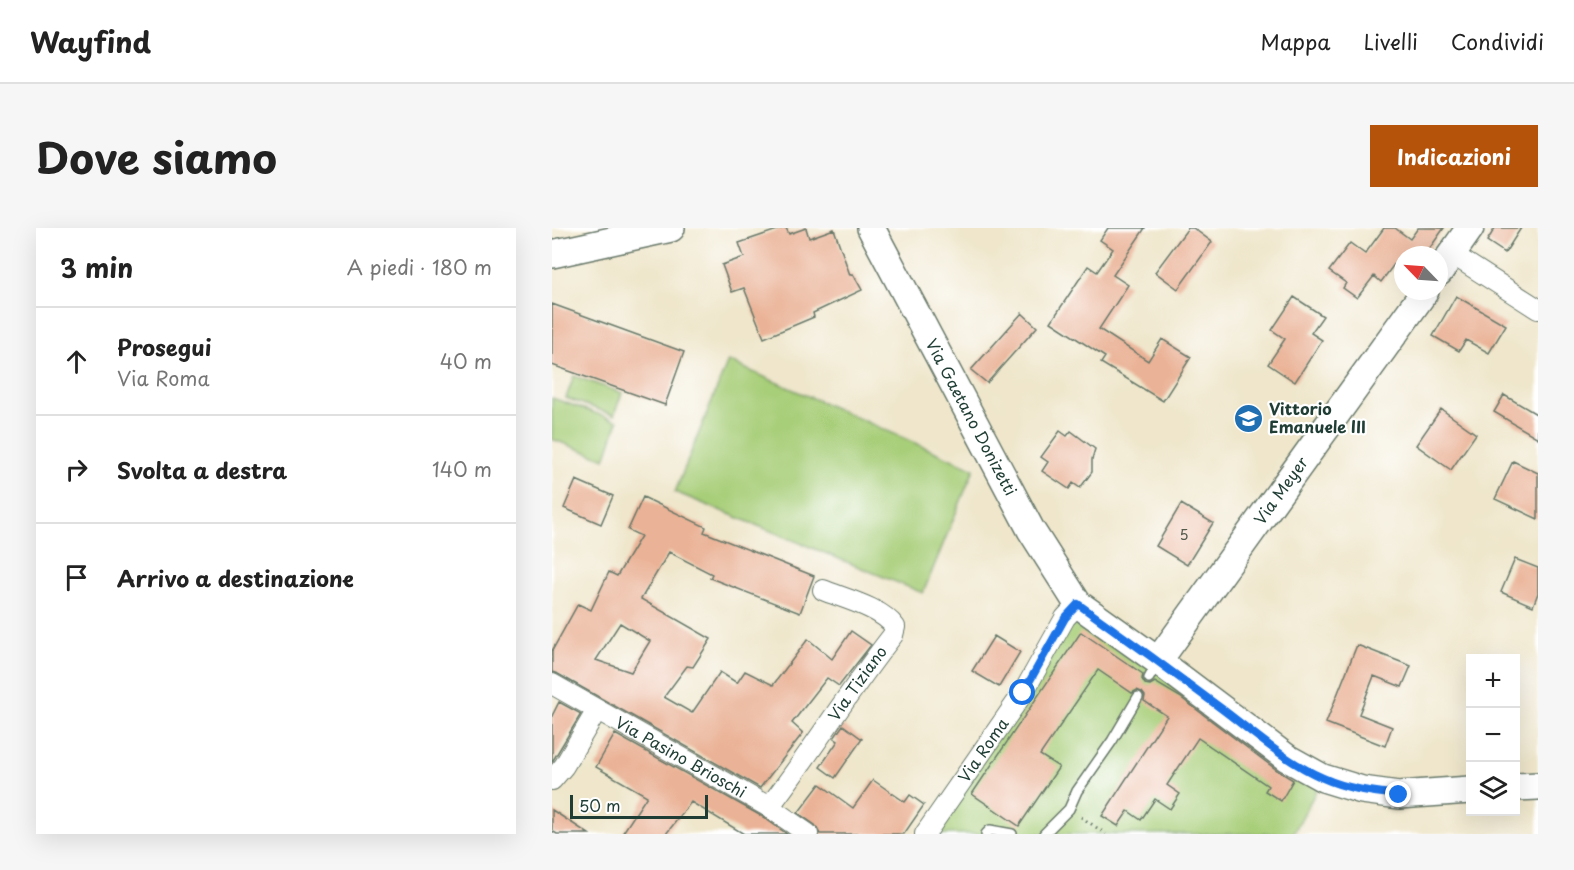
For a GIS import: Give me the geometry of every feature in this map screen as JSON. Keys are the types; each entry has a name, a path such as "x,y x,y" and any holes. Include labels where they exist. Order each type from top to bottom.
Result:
{"street":[{"path":"552,254 671,228"},
{"name":"Via Gaetano Donizetti","path":"871,228 1031,530 1078,604"},
{"path":"1448,259 1470,228"},
{"path":"1448,264 1538,309"},
{"name":"Via Meyer","path":"1153,669 1419,300"},
{"name":"Via Tiziano","path":"769,807 893,635 895,627 890,620 878,612 824,590"},
{"path":"1078,604 1153,669 1287,758 1323,778 1362,790 1399,795 1466,790"},
{"name":"Via Roma","path":"925,834 1023,693 1065,618 1078,604"},
{"name":"Via Pasino Brioschi","path":"552,684 769,807 808,834"},
{"path":"552,780 564,766 597,710"},
{"path":"1520,788 1538,786"}],"lane":[{"path":"1044,834 1070,809 1077,791 1112,741 1138,697"},
{"path":"986,834 990,830 1011,834"}],"path":[{"path":"1070,809 1106,834"}],"green space":[{"path":"728,361 974,469 923,593 675,492"},
{"path":"574,376 622,393 614,415 566,398"},
{"path":"552,398 618,421 605,459 552,439"},
{"path":"1078,604 1323,778 1293,834 925,834"}],"building":[{"path":"786,228 789,234 806,228 809,238 834,229 850,275 853,274 862,290 813,313 814,317 764,338 744,288 732,292 722,265 744,257 739,243"},
{"path":"1108,228 1145,228 1113,275 1128,285 1099,329 1148,361 1162,339 1191,357 1163,401 1101,363 1105,357 1051,322 1088,266 1097,272 1113,249 1100,240"},
{"path":"1188,228 1193,228 1212,242 1178,289 1155,272"},
{"path":"1384,228 1395,228 1410,239 1418,228 1444,228 1431,246 1394,246 1394,264 1381,282 1374,276 1357,298 1343,288 1346,283 1329,271 1350,243 1365,254"},
{"path":"1495,228 1521,228 1505,253 1487,241"},
{"path":"1456,296 1506,325 1489,353 1466,340 1459,351 1433,336"},
{"path":"1294,297 1323,316 1311,333 1322,340 1295,382 1268,364 1285,339 1272,330"},
{"path":"552,304 684,352 665,405 552,365"},
{"path":"1022,313 1037,327 987,383 971,370"},
{"path":"1504,395 1538,415 1538,438 1494,412"},
{"path":"1441,409 1476,434 1451,470 1416,445"},
{"path":"1060,431 1067,436 1071,431 1095,449 1092,472 1080,488 1073,483 1069,489 1042,471 1048,462 1041,457"},
{"path":"1513,461 1538,473 1538,519 1495,499"},
{"path":"576,480 613,496 601,524 564,508"},
{"path":"643,497 706,527 704,532 814,576 800,613 710,578 712,574 669,552 641,599 711,639 693,667 687,666 664,697 692,713 720,672 737,683 745,671 773,685 808,639 832,659 851,631 871,645 839,686 827,678 792,723 803,733 760,788 552,672 552,651 578,604 591,610 609,572 617,576 641,536 628,530","holes":["620,623 650,641 631,672 596,660"]},
{"path":"1181,504 1213,523 1187,565 1156,546"},
{"path":"1515,559 1538,568 1538,593 1533,606 1501,592"},
{"path":"1081,632 1143,674 1142,679 1145,684 1150,685 1155,682 1180,697 1293,780 1281,801 1265,791 1268,786 1198,738 1167,785 1180,794 1170,809 1155,799 1141,820 1128,811 1118,826 1102,816 1167,716 1144,701 1145,696 1142,692 1137,690 1132,693 1098,670 1040,755 1059,767 1019,826 972,794"},
{"path":"994,636 1020,652 999,687 972,671"},
{"path":"1357,645 1411,666 1402,687 1374,676 1359,714 1392,727 1385,746 1326,723"},
{"path":"559,702 581,714 552,762 552,716"},
{"path":"843,725 862,739 835,778 820,767 838,741 834,738"},
{"path":"615,734 763,817 787,834 744,834 691,802 666,834 622,834 647,796 596,767"},
{"path":"873,780 905,802 910,795 924,805 904,834 820,834 815,825 798,813 820,784 853,808"},
{"path":"552,810 589,834 557,834 552,831"}],"place":[{"name":"Vittorio Emanuele III","path":"1248,418"}],"route":[{"path":"1023,693 1065,618 1078,604 1287,758 1341,785 1399,795"}]}
